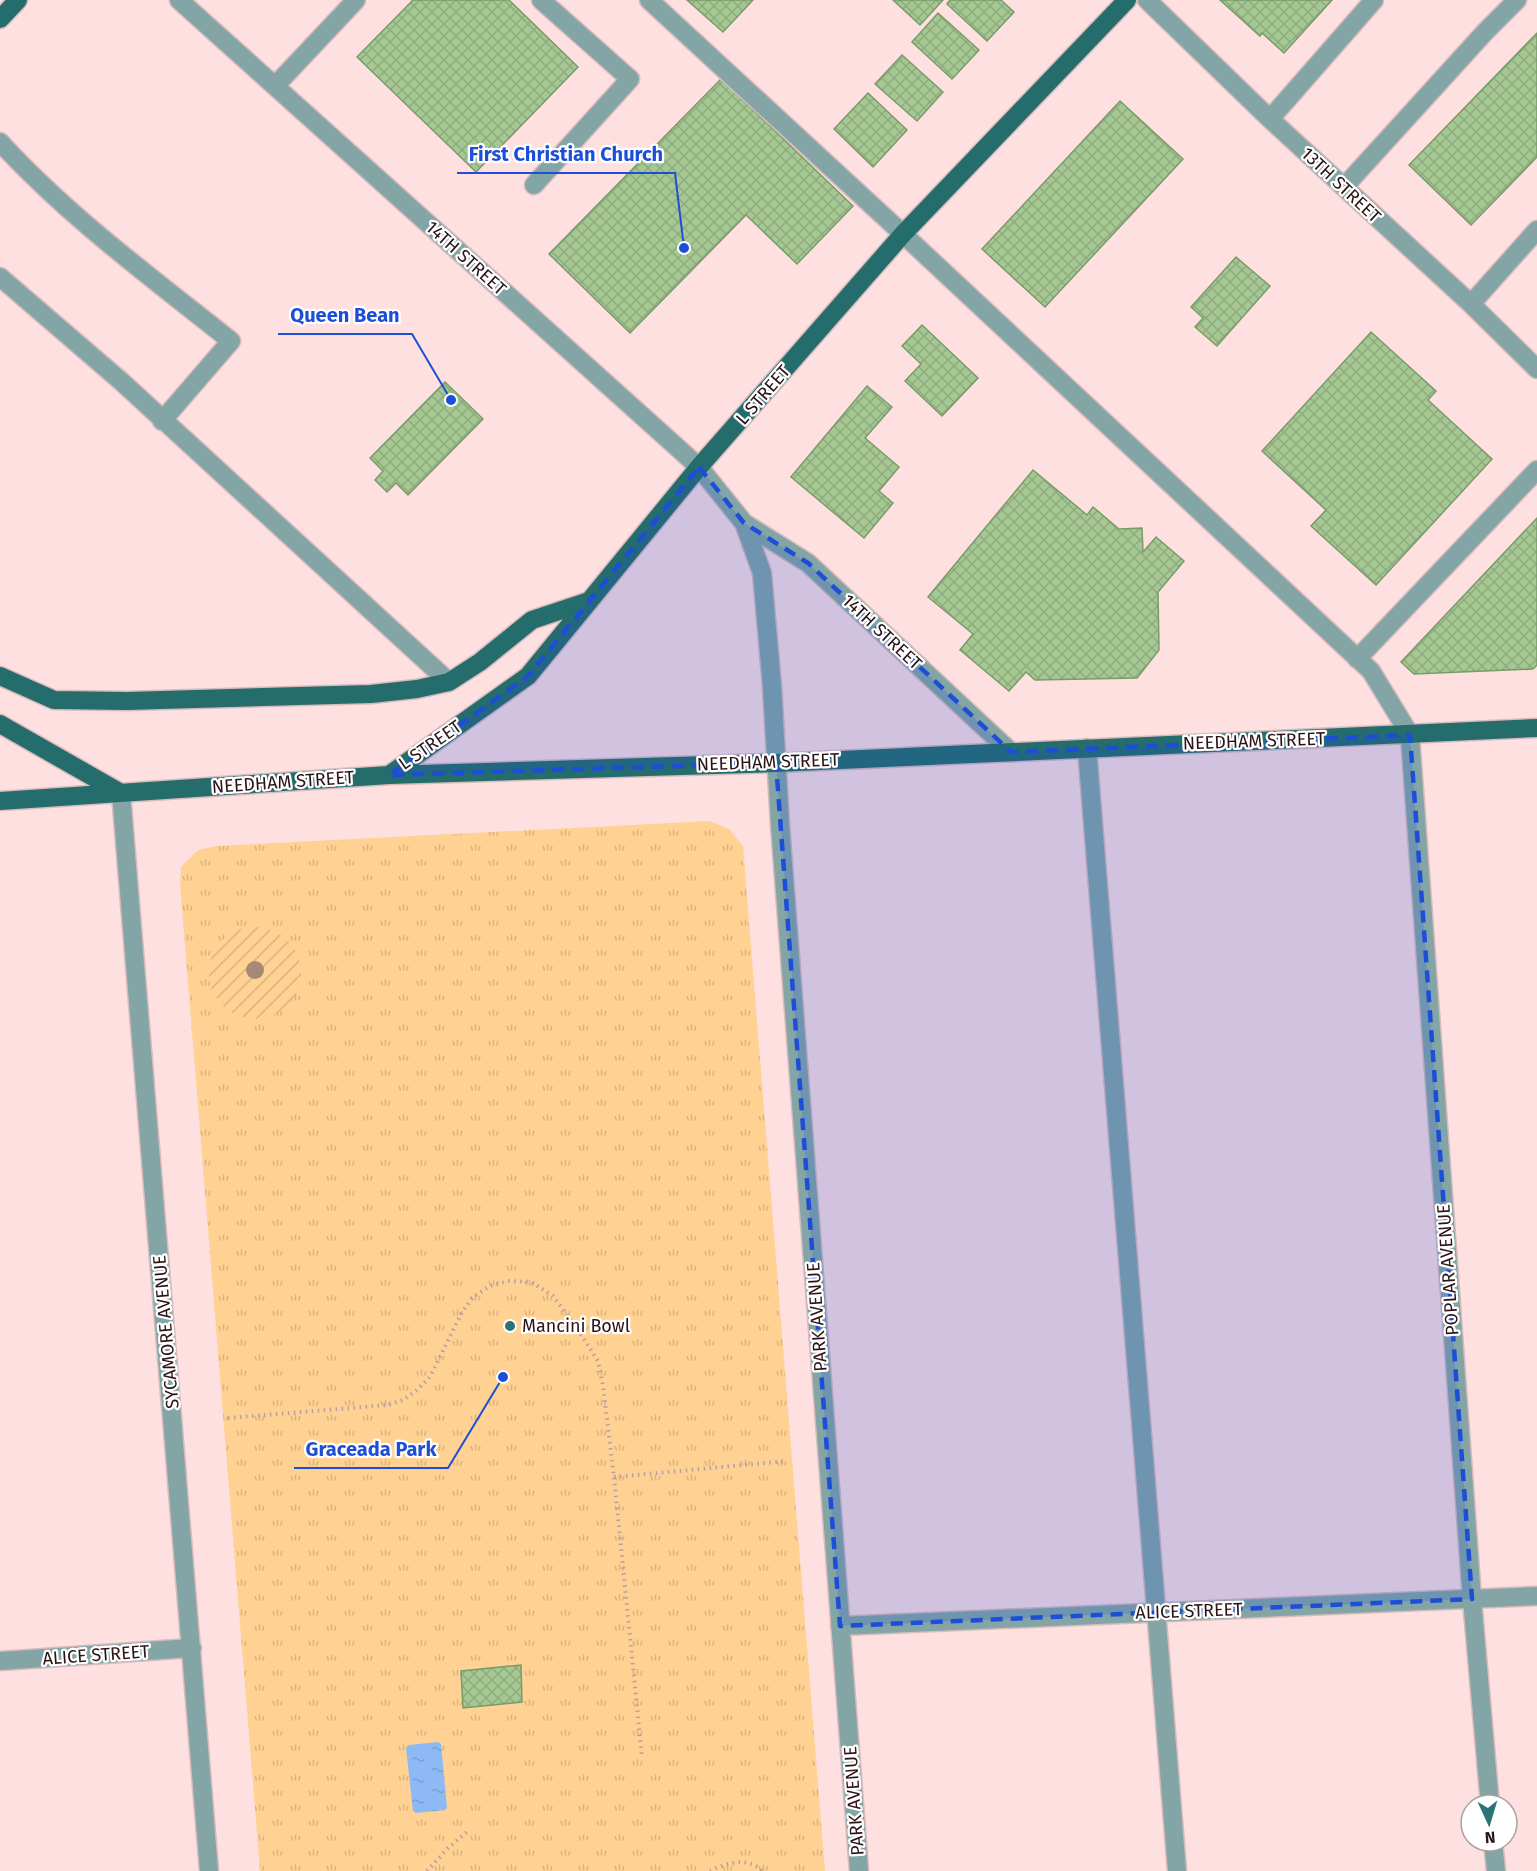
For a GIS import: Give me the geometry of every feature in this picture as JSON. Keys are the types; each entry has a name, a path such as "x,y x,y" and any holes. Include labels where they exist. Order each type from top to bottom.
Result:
{"main road":[{"path":"0,19 18,0"},
{"name":"L STREET","path":"389,775 528,676 699,467 903,234 1127,0"},
{"path":"0,676 54,700 127,701 371,694 417,689 449,682 480,662 532,620 591,600"},
{"path":"0,724 121,794"},
{"name":"NEEDHAM STREET","path":"0,801 389,775 776,763 1537,728"}],"street":[{"name":"14TH STREET","path":"179,0 699,467 744,523 762,573 776,763"},
{"path":"275,86 356,0"},
{"path":"534,185 630,79 542,0"},
{"path":"649,0 1371,671 1410,735"},
{"name":"13TH STREET","path":"1147,0 1270,120 1534,359"},
{"path":"1270,120 1374,0"},
{"path":"1344,187 1517,0"},
{"path":"0,142 20,164 91,229 231,340 162,421"},
{"path":"1471,304 1537,230"},
{"path":"0,277 122,382 449,682"},
{"path":"1357,659 1537,470"},
{"name":"14TH STREET","path":"744,523 808,563 1011,752"},
{"name":"POPLAR AVENUE","path":"1410,735 1472,1599 1489,1793"},
{"path":"1087,748 1176,1871"},
{"name":"PARK AVENUE","path":"776,763 859,1871"},
{"name":"SYCAMORE AVENUE","path":"121,794 209,1871"},
{"name":"ALICE STREET","path":"840,1626 1537,1596"},
{"name":"ALICE STREET","path":"0,1661 192,1648"},
{"path":"1494,1853 1496,1871"}],"path":[{"path":"228,1418 388,1405 403,1400 430,1377 458,1320 473,1297 490,1286 508,1281 531,1282 553,1296 598,1361 614,1477 642,1757"},
{"path":"614,1477 787,1461"},
{"path":"427,1871 468,1831"},
{"path":"710,1871 740,1861 762,1871"}],"highlighted area":[{"path":"699,467 744,523 808,563 1011,752 1410,735 1472,1599 840,1626 776,763 389,775 528,676"}],"green space":[{"path":"710,821 729,829 743,846 825,1871 260,1871 180,884 181,867 198,850 216,846"},
{"path":"255,927 273,931 288,940 297,955 301,973 297,991 288,1006 273,1015 255,1019 237,1015 222,1006 213,991 209,973 213,955 222,940 237,931"}],"water":[{"path":"438,1742 441,1744 447,1808 416,1813 413,1811 406,1748 409,1745"}],"building":[{"path":"413,0 509,0 578,67 476,172 357,57"},
{"path":"687,0 753,0 723,32"},
{"path":"893,0 943,0 920,25"},
{"path":"950,0 1001,0 1014,12 987,41 947,4"},
{"path":"1220,0 1332,0 1284,53 1262,33 1260,36"},
{"path":"938,13 979,50 952,79 912,42"},
{"path":"1537,33 1537,157 1471,225 1409,165"},
{"path":"902,55 943,92 917,121 875,84"},
{"path":"721,79 853,206 797,264 746,215 630,333 549,254"},
{"path":"868,93 907,130 873,167 834,129"},
{"path":"1120,101 1183,159 1045,307 982,249"},
{"path":"1236,257 1270,286 1217,346 1195,327 1203,318 1191,307"},
{"path":"922,325 978,378 942,416 905,381 921,364 902,346"},
{"path":"1371,332 1436,391 1428,400 1492,459 1376,585 1311,526 1326,510 1262,451"},
{"path":"445,382 483,419 408,495 396,483 387,492 375,480 383,471 370,458"},
{"path":"867,386 892,407 865,438 899,467 879,491 893,503 864,538 791,477"},
{"path":"1033,470 1087,515 1093,507 1119,529 1142,528 1143,552 1156,537 1184,561 1158,592 1159,650 1137,678 1035,680 1026,672 1009,691 960,650 973,634 928,597"},
{"path":"1537,518 1537,665 1533,669 1414,674 1401,662"},
{"path":"521,1665 522,1702 463,1708 461,1671"}],"place":[{"name":"First Christian Church","path":"684,248"},
{"name":"Queen Bean","path":"451,400"},
{"name":"Mancini Bowl","path":"510,1326"},
{"name":"Graceada Park","path":"503,1377"}]}
